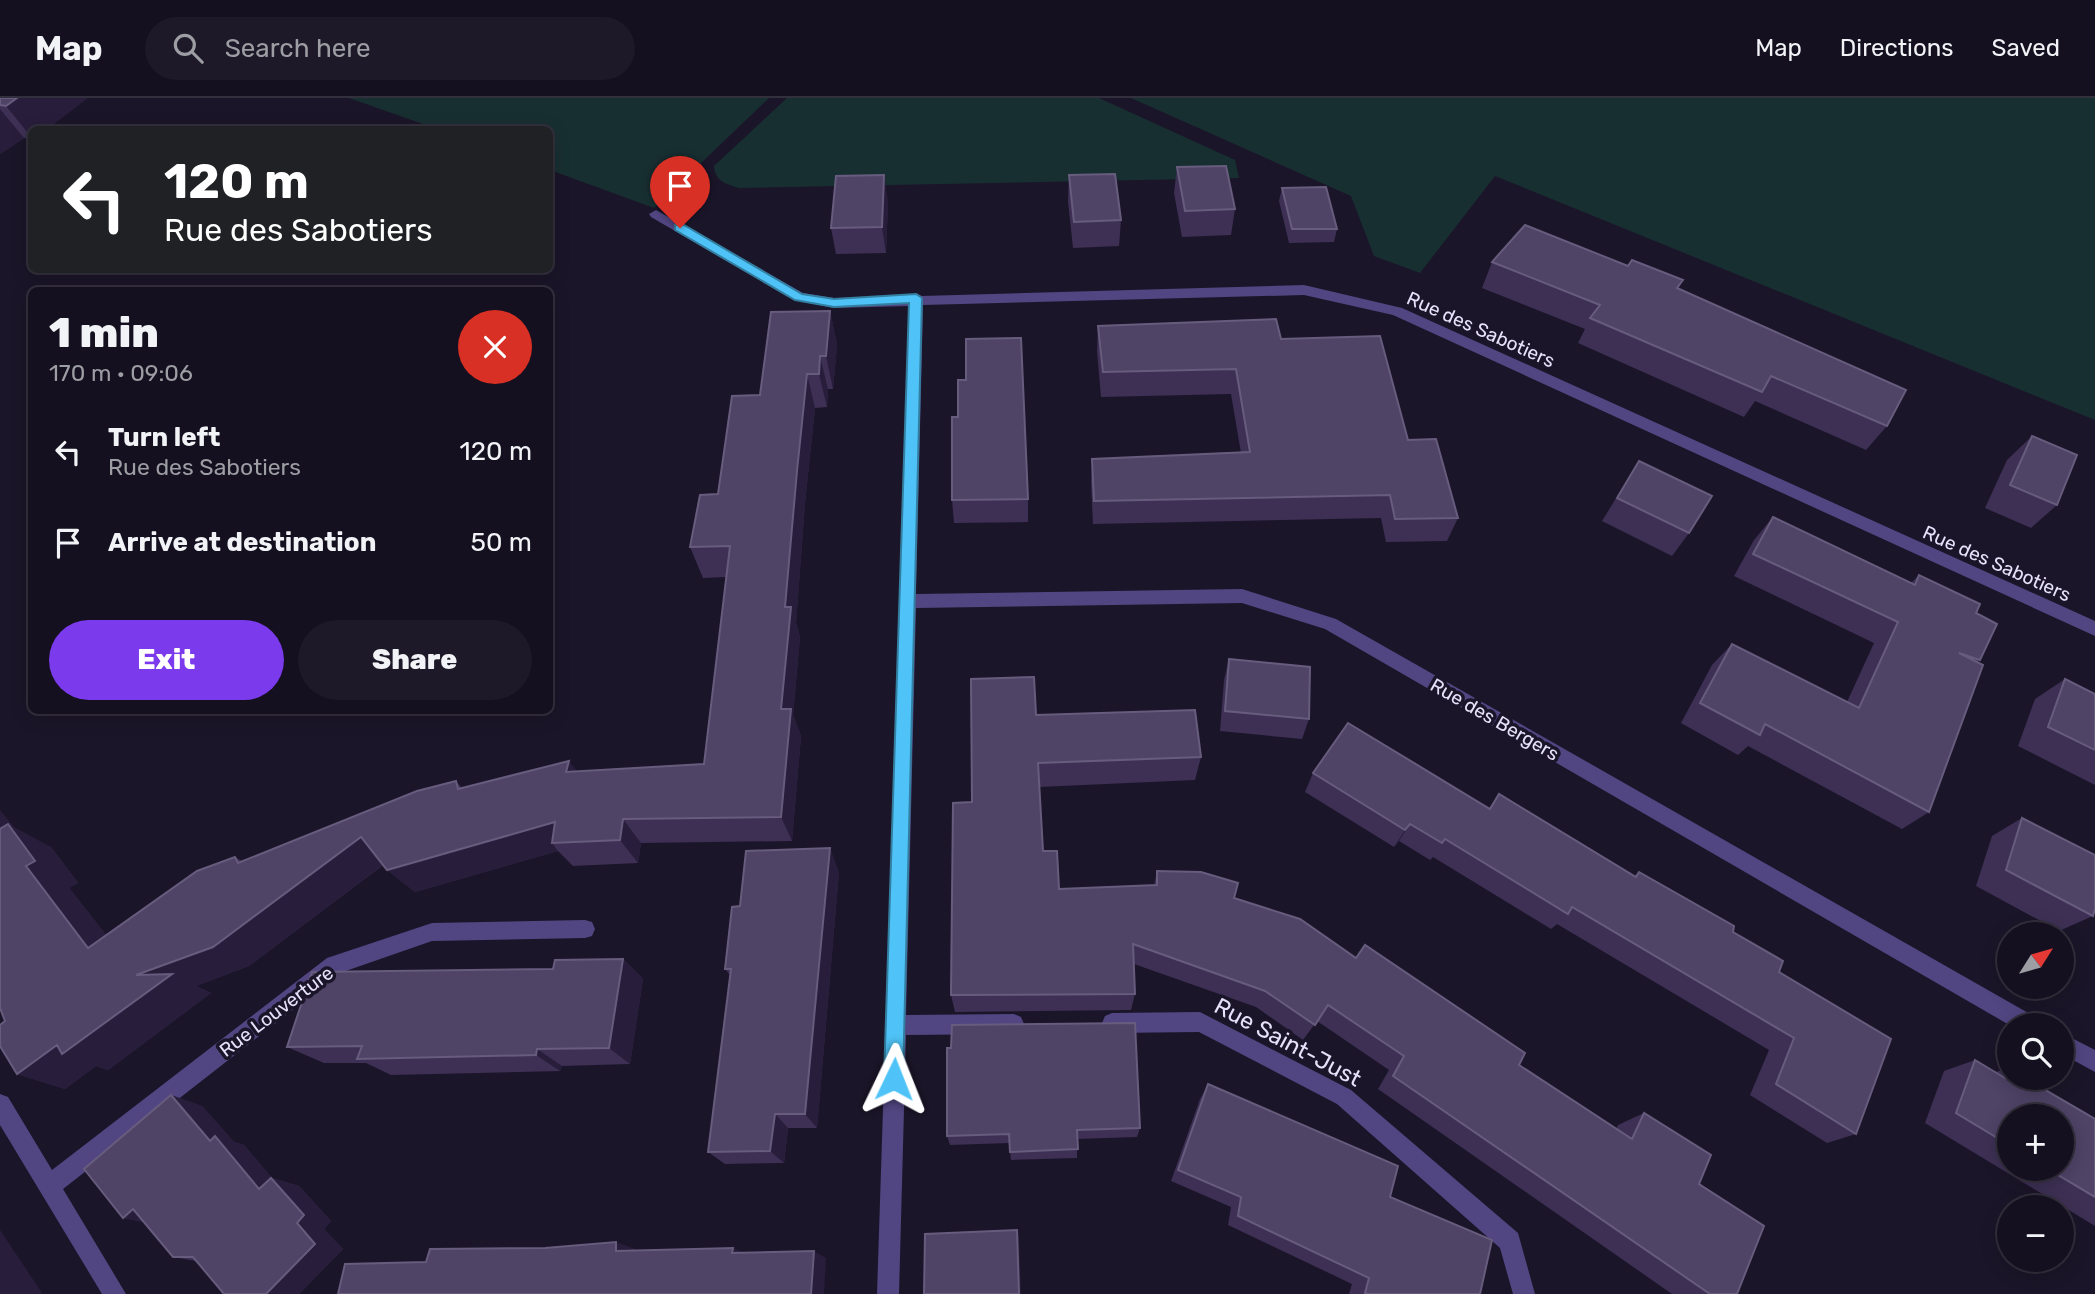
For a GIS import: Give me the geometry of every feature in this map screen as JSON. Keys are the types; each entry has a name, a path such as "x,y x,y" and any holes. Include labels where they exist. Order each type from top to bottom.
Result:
{"street":[{"name":"Rue des Sabotiers","path":"656,214 799,297 834,303 916,298 1304,290 1397,311 2095,629"},
{"path":"888,1294 916,298"},
{"name":"Rue des Bergers","path":"907,601 1242,596 1329,624 2009,1013"},
{"name":"Rue Louverture","path":"48,1187 334,965 432,932 585,929"},
{"name":"Rue Saint-Just","path":"1089,1023 1200,1023 1344,1097 1510,1241 1524,1294"},
{"path":"895,1025 1034,1024"},
{"path":"2074,1049 2095,1062"},
{"path":"0,1105 115,1294"}],"green space":[{"path":"349,98 769,98 654,208 553,171 553,126 428,126"},
{"path":"787,98 1099,98 1235,160 1239,178 739,188 722,181 716,175 714,166"},
{"path":"1131,98 2095,98 2095,420 1495,176 1420,273 1374,256 1351,196"}],"building":[{"path":"0,98 17,98 6,106 0,105"},
{"path":"1226,166 1235,209 1185,211 1177,167"},
{"path":"1115,174 1121,220 1074,222 1069,175"},
{"path":"884,175 882,227 831,228 836,176"},
{"path":"1326,187 1337,229 1292,229 1282,188"},
{"path":"1525,225 1628,266 1632,260 1683,280 1677,288 1906,390 1887,426 1771,376 1762,392 1590,318 1600,305 1492,262"},
{"path":"830,311 826,356 820,356 819,374 807,374 797,471 785,607 791,607 781,709 791,709 781,817 623,819 620,840 552,843 555,822 387,870 361,837 213,947 136,975 172,974 62,1054 57,1045 17,1074 0,1046 0,1025 5,1021 0,1008 0,829 8,824 35,861 26,866 88,948 197,871 235,857 238,863 417,791 456,781 458,789 569,761 566,772 704,764 730,546 690,547 700,495 718,494 732,396 760,395 771,312"},
{"path":"1276,319 1281,339 1380,336 1408,440 1436,439 1458,518 1395,519 1390,495 1094,501 1092,459 1250,452 1236,369 1103,372 1098,326"},
{"path":"1021,338 1028,499 952,500 952,417 958,417 958,380 966,380 966,339"},
{"path":"2032,436 2077,455 2057,505 2010,485"},
{"path":"1639,461 1712,496 1689,533 1617,498"},
{"path":"1773,517 1915,585 1919,575 1980,604 1976,613 1997,624 1980,660 1959,653 1983,665 1929,812 1765,724 1760,735 1700,703 1732,644 1859,708 1898,622 1753,554"},
{"path":"1229,659 1310,667 1309,719 1225,711"},
{"path":"1034,677 1036,715 1195,710 1201,757 1038,763 1043,851 1057,851 1059,889 1157,885 1157,871 1201,872 1238,883 1234,898 1300,919 1356,958 1365,945 1525,1053 1519,1065 1632,1139 1644,1113 1711,1155 1699,1184 1764,1226 1737,1294 1710,1294 1393,1076 1404,1056 1328,1005 1315,1025 1265,991 1133,944 1135,994 951,995 953,803 972,802 971,679"},
{"path":"2065,679 2095,694 2095,750 2048,727"},
{"path":"1348,723 1490,809 1499,794 1636,877 1639,872 1734,926 1733,932 1783,961 1779,972 1891,1039 1856,1134 1776,1084 1794,1038 1572,907 1568,914 1445,839 1442,843 1410,824 1405,830 1313,773"},
{"path":"2022,818 2095,855 2093,916 2006,870"},
{"path":"830,848 805,1114 775,1114 770,1151 708,1152 731,969 725,969 732,907 740,906 746,851"},
{"path":"623,959 609,1048 537,1049 536,1055 357,1059 362,1046 287,1047 312,972 553,969 555,960"},
{"path":"1135,1023 1140,1128 1077,1130 1078,1149 1010,1152 1009,1134 947,1136 947,1048 951,1048 952,1025"},
{"path":"1975,1060 1997,1073 1997,1090 2045,1090 2069,1104 1997,1104 1997,1138 1956,1113"},
{"path":"1208,1084 1398,1166 1390,1197 1492,1240 1480,1294 1365,1293 1369,1278 1238,1216 1241,1197 1178,1170"},
{"path":"171,1095 210,1141 215,1136 259,1189 271,1178 304,1215 297,1223 315,1244 266,1294 224,1294 193,1257 173,1257 133,1209 123,1218 84,1169"},
{"path":"2074,1107 2095,1119 2095,1197 2068,1181 2074,1181"},
{"path":"1017,1230 1019,1294 924,1294 925,1234"},
{"path":"616,1242 616,1251 733,1248 732,1253 814,1251 811,1294 338,1294 345,1264 426,1262 430,1249 545,1248"}],"route":[{"path":"680,228 799,297 834,303 916,298 894,1079"}]}
